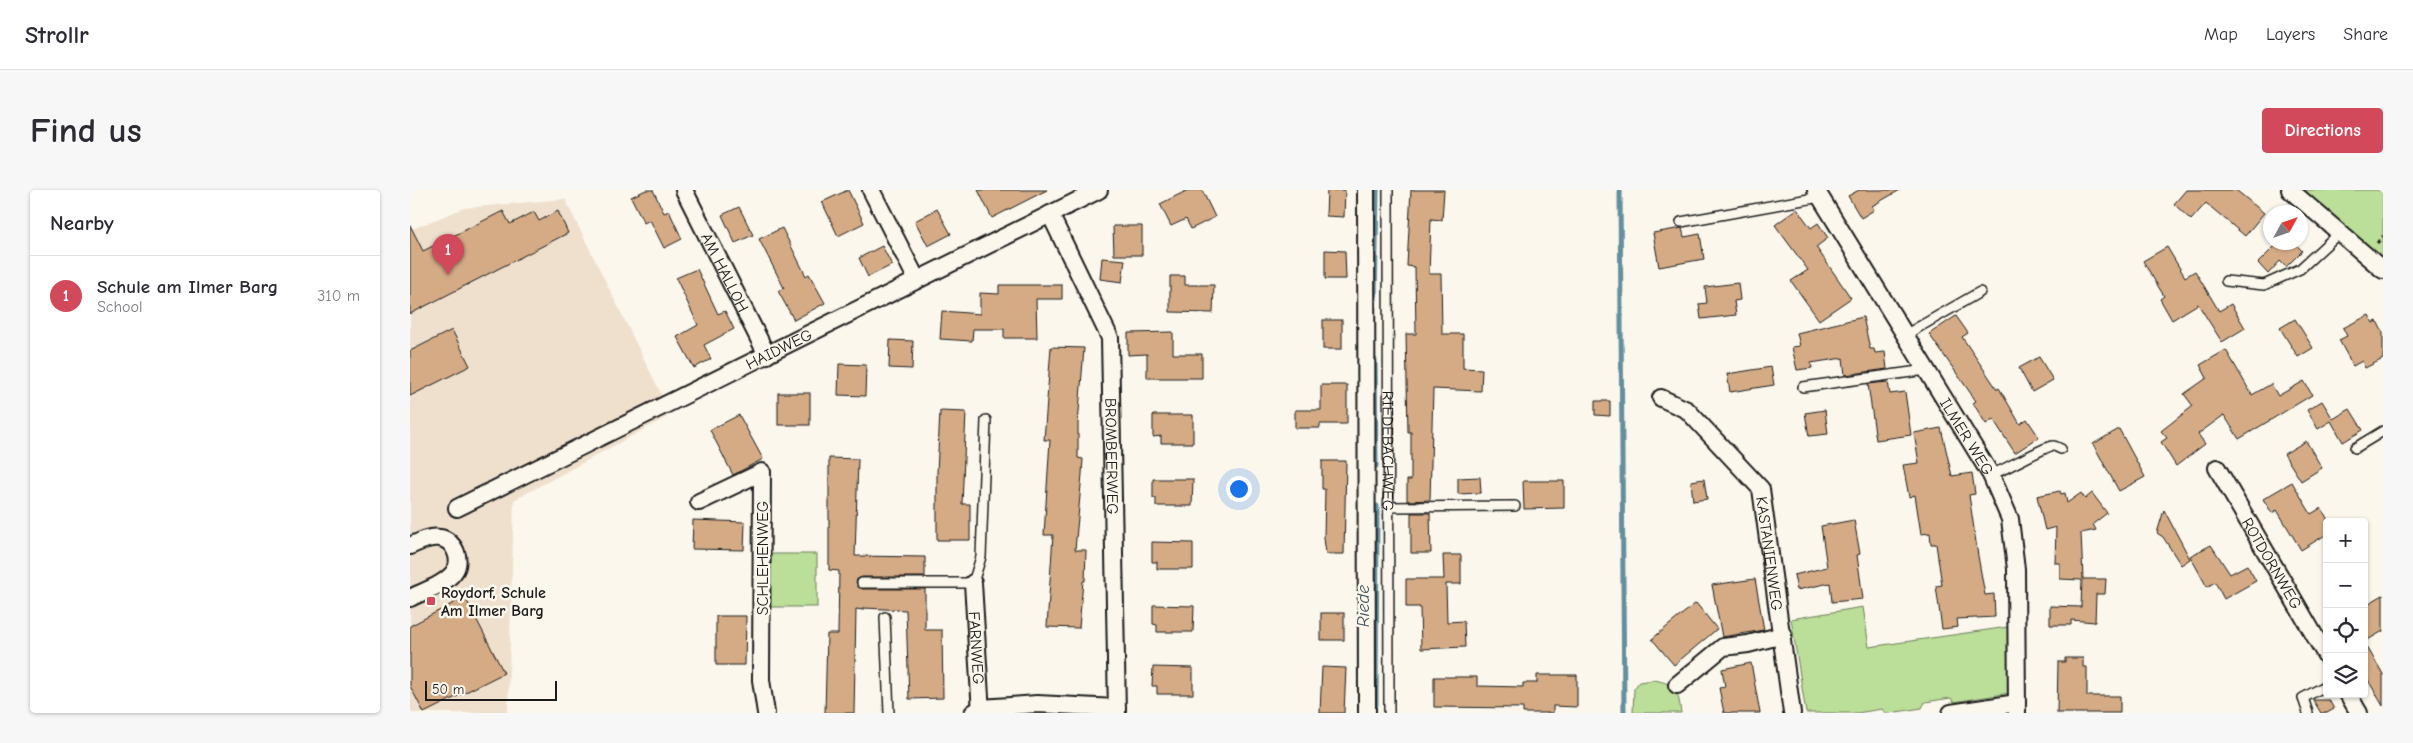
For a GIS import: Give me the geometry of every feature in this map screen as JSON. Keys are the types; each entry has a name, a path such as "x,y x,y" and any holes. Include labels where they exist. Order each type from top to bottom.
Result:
{"street":[{"name":"AM HALLOH","path":"684,190 767,355"},
{"path":"871,190 917,280"},
{"name":"HAIDWEG","path":"457,508 1099,190"},
{"name":"RIEDEBACHWEG","path":"1366,190 1367,713"},
{"path":"2290,190 2383,270"},
{"name":"ILMER WEG","path":"1818,194 1991,475 2010,519 2016,568 2017,708"},
{"name":"BROMBEERWEG","path":"1050,214 1110,338 1117,710"},
{"name":"KASTANIENWEG","path":"1660,398 1687,410 1761,489 1783,635 1792,713"},
{"name":"ROTDORNWEG","path":"2217,468 2325,653"},
{"name":"SCHLEHENWEG","path":"699,502 762,472 761,680 766,713"},
{"path":"410,546 426,539 441,538 452,545 458,558 455,571 444,580 410,598"},
{"name":"FARNWEG","path":"973,583 979,712"},
{"path":"1677,685 1723,647 1748,644 1783,635"},
{"path":"2350,698 2359,713"},
{"path":"979,712 1037,704 1117,710"},
{"path":"1951,713 2017,708"}],"lane":[{"name":"RIEDEBACHWEG","path":"1388,190 1388,713"},
{"path":"1682,222 1818,194"},
{"path":"2226,281 2264,285 2300,269 2339,233"},
{"path":"1905,335 1980,292"},
{"path":"1803,387 1926,370"},
{"path":"862,583 973,583 981,556 986,420"},
{"path":"2355,448 2383,431"},
{"path":"1991,475 2012,467 2045,448 2053,446 2061,449"},
{"path":"1388,507 1515,506"},
{"path":"885,617 889,713"},
{"path":"2308,713 2303,698 2323,687"}],"shaded area":[{"path":"565,199 663,398 667,417 514,500 508,713 410,713 410,230 464,208"}],"green space":[{"path":"2300,190 2383,190 2383,262"},
{"path":"768,554 817,554 817,607 768,607"},
{"path":"1863,607 1869,647 2008,627 2010,693 1954,702 1951,698 1925,702 1922,708 1890,713 1885,713 1882,709 1857,713 1806,713 1791,619"},
{"path":"1654,680 1672,686 1679,699 1681,713 1633,713 1634,689 1639,682"}],"building":[{"path":"646,190 653,190 664,213 669,211 682,239 664,248 650,220 644,223 631,197"},
{"path":"848,190 864,223 838,236 822,202"},
{"path":"978,190 1047,190 992,218"},
{"path":"1188,190 1202,190 1215,217 1191,229 1186,219 1171,226 1160,204"},
{"path":"1327,190 1345,190 1344,217 1326,216"},
{"path":"1411,190 1444,190 1442,220 1431,219 1429,274 1441,274 1442,334 1463,334 1463,368 1482,369 1481,391 1433,389 1430,500 1407,501 1407,480 1411,480 1411,432 1408,432 1406,334 1416,334 1415,267 1407,266"},
{"path":"1859,190 1900,190 1872,206 1874,210 1861,218 1848,196"},
{"path":"2186,190 2236,190 2263,212 2263,214 2245,236 2206,203 2191,220 2174,204"},
{"path":"739,207 753,235 735,243 722,215"},
{"path":"937,209 951,234 928,246 915,221"},
{"path":"1797,209 1811,228 1818,223 1828,238 1816,247 1851,298 1819,320 1791,281 1808,270 1775,225"},
{"path":"503,211 510,224 534,212 539,221 558,211 568,233 410,314 410,225 423,251"},
{"path":"1113,226 1142,226 1142,255 1114,255"},
{"path":"782,228 806,276 809,274 825,303 794,320 778,291 784,288 759,239"},
{"path":"1682,228 1684,237 1700,234 1704,259 1659,267 1653,233"},
{"path":"882,246 892,265 868,277 859,258"},
{"path":"2167,247 2185,277 2195,271 2219,311 2231,304 2245,328 2222,342 2198,304 2172,320 2160,299 2164,296 2143,261"},
{"path":"1325,250 1345,251 1346,279 1325,279"},
{"path":"2271,250 2302,251 2286,267 2280,261 2268,274 2258,263"},
{"path":"1102,258 1125,260 1122,282 1100,279"},
{"path":"697,269 718,314 725,311 734,329 704,345 711,359 694,368 677,337 698,325 676,278"},
{"path":"1170,276 1185,276 1185,285 1214,285 1213,313 1170,312"},
{"path":"1738,283 1740,300 1734,301 1736,315 1701,319 1699,304 1707,303 1705,287"},
{"path":"999,285 1062,285 1062,299 1036,299 1037,338 1004,338 1004,329 973,329 972,341 940,339 942,311 980,314 980,293 999,294"},
{"path":"2369,315 2373,323 2377,321 2383,333 2383,359 2365,368 2362,361 2353,366 2339,340 2347,336 2343,328"},
{"path":"1956,316 1968,333 1962,337 1997,389 1999,388 2020,424 2027,419 2039,437 2015,453 1993,419 1986,424 1973,403 1976,401 1929,334"},
{"path":"1863,317 1870,349 1874,349 1875,353 1885,352 1887,369 1845,375 1843,358 1811,363 1812,368 1797,370 1792,347 1800,346 1797,333"},
{"path":"2295,319 2313,348 2298,357 2280,328"},
{"path":"1323,320 1342,320 1342,349 1323,349"},
{"path":"452,330 470,366 410,396 410,351"},
{"path":"1173,332 1173,354 1202,354 1202,378 1147,378 1147,354 1128,355 1128,333"},
{"path":"890,340 913,341 912,369 889,368"},
{"path":"1051,347 1084,348 1078,424 1078,458 1083,459 1075,550 1086,550 1085,581 1083,581 1079,628 1047,627 1053,535 1044,535 1050,440 1044,440"},
{"path":"2226,350 2252,395 2271,384 2278,396 2304,381 2312,395 2239,439 2224,415 2198,434 2205,444 2176,466 2161,442 2167,438 2161,431 2193,406 2184,394 2207,378 2200,365"},
{"path":"2039,357 2053,380 2032,392 2019,368"},
{"path":"839,364 866,365 865,396 838,395"},
{"path":"1771,367 1774,385 1730,392 1727,374"},
{"path":"1888,382 1890,394 1905,392 1911,435 1876,440 1868,384"},
{"path":"1321,385 1347,385 1347,424 1320,424 1320,428 1295,428 1295,410 1321,410"},
{"path":"778,393 810,393 810,425 778,425"},
{"path":"1595,401 1610,401 1610,416 1595,415"},
{"path":"2322,401 2333,419 2350,409 2363,430 2343,442 2331,421 2318,429 2307,410"},
{"path":"1825,410 1828,434 1809,436 1805,413"},
{"path":"940,411 966,412 962,504 970,504 970,540 937,540 937,473"},
{"path":"739,415 763,459 733,475 710,430"},
{"path":"1153,415 1193,415 1193,443 1161,443 1161,436 1153,437"},
{"path":"1941,428 1952,476 1972,473 1975,494 1969,495 1978,556 1985,595 1994,594 1995,617 1957,619 1958,627 1942,629 1936,586 1942,585 1936,544 1931,544 1930,533 1921,534 1915,495 1909,497 1903,465 1919,463 1914,433"},
{"path":"2119,429 2145,477 2119,491 2093,444"},
{"path":"2306,441 2322,468 2301,481 2284,454"},
{"path":"829,458 858,459 855,556 925,557 925,577 862,577 857,579 856,583 862,589 925,589 925,630 942,630 943,698 909,699 906,610 863,608 863,610 856,609 854,713 825,713 827,634 838,634 839,571 829,570"},
{"path":"1322,461 1346,461 1344,554 1326,554 1324,538 1325,489 1322,489"},
{"path":"1480,477 1481,493 1458,494 1458,478"},
{"path":"1153,479 1193,479 1192,506 1156,506 1156,498 1153,498"},
{"path":"1704,479 1707,499 1693,501 1691,481"},
{"path":"1523,481 1564,481 1564,508 1524,509"},
{"path":"2292,482 2311,514 2321,508 2327,518 2323,518 2323,536 2301,550 2277,510 2272,513 2263,499"},
{"path":"2060,491 2061,494 2065,493 2067,503 2081,493 2085,499 2092,493 2107,513 2093,524 2096,530 2081,533 2083,579 2106,579 2105,594 2096,594 2095,622 2071,620 2071,625 2050,625 2050,606 2081,607 2082,580 2060,579 2060,563 2055,563 2056,527 2045,530 2037,496"},
{"path":"2164,510 2190,559 2181,565 2163,537 2157,533"},
{"path":"1411,513 1430,513 1431,553 1411,553"},
{"path":"693,520 745,522 744,550 692,549"},
{"path":"1854,520 1860,554 1857,555 1863,599 1832,602 1830,583 1797,590 1794,575 1827,567 1821,526"},
{"path":"1152,542 1193,543 1193,569 1157,569 1157,562 1152,562"},
{"path":"2211,545 2230,574 2247,565 2256,581 2224,599 2215,582 2207,587 2190,556"},
{"path":"1443,555 1461,555 1461,584 1446,584 1447,622 1464,621 1465,647 1421,649 1420,607 1406,607 1406,579 1444,579"},
{"path":"1755,579 1764,630 1722,637 1712,585"},
{"path":"2383,595 2383,631 2368,640 2368,604"},
{"path":"465,597 504,673 424,713 410,686 410,626"},
{"path":"1696,603 1717,629 1674,665 1652,639"},
{"path":"1153,605 1194,606 1193,632 1157,632 1157,625 1153,624"},
{"path":"1321,613 1344,613 1344,640 1321,640"},
{"path":"716,616 746,616 745,665 716,665"},
{"path":"2368,649 2383,674 2383,706 2368,680"},
{"path":"2065,658 2083,658 2083,667 2087,667 2087,696 2120,696 2120,713 2057,713 2058,662 2065,662"},
{"path":"1751,663 1760,713 1724,713 1719,688 1725,687 1722,669"},
{"path":"1153,667 1193,668 1193,694 1157,694 1157,686 1152,686"},
{"path":"1322,667 1346,668 1344,713 1320,713"},
{"path":"1537,675 1577,675 1577,707 1553,706 1553,713 1523,713 1523,708 1434,707 1434,677 1477,677 1477,686 1523,687 1523,683 1537,683"},
{"path":"2313,700 2329,700 2334,709 2327,713 2321,713"}],"waterway":[{"name":"Riede","path":"1375,300 1377,190"},
{"path":"1620,190 1624,713"},
{"name":"Riede","path":"1375,360 1376,466"},
{"name":"Riede","path":"1376,705 1377,506"}],"place":[{"name":"Schule am Ilmer Barg","path":"448,275"},
{"name":"Roydorf, Schule Am Ilmer Barg","path":"431,601"}]}
